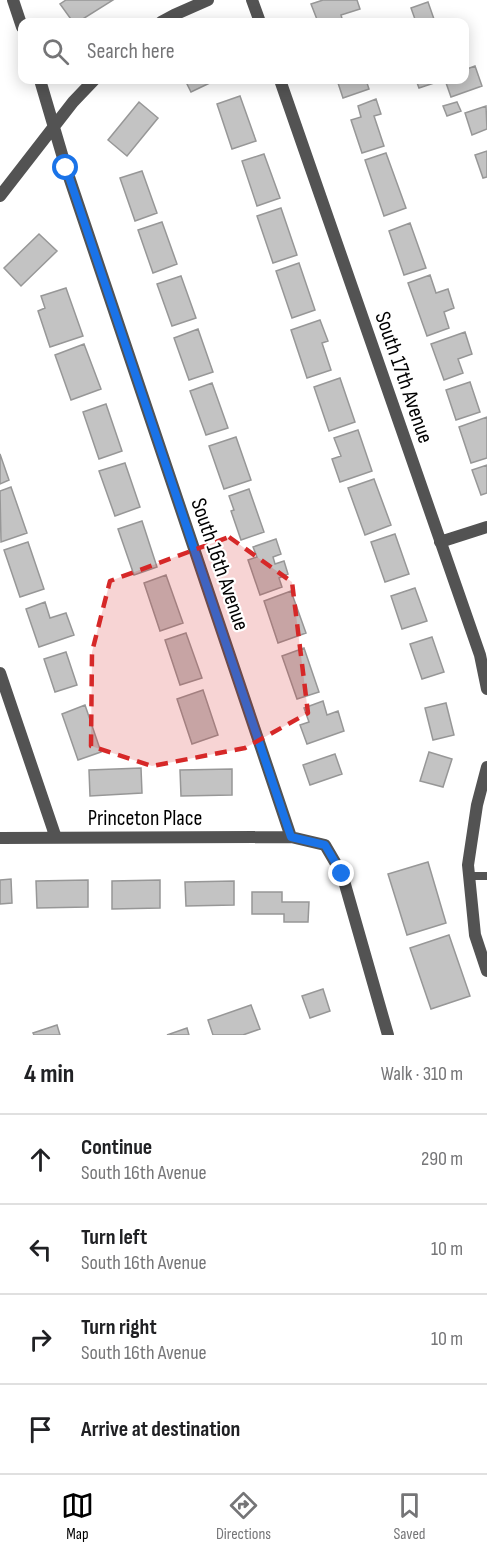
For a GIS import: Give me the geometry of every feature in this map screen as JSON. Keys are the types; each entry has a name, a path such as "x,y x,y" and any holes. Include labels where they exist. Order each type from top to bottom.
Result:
{"street":[{"path":"13,0 19,18"},
{"path":"168,18 208,0"},
{"path":"252,0 259,18"},
{"name":"South 16th Avenue","path":"41,84 74,191 291,837"},
{"path":"0,196 73,102 90,84"},
{"name":"South 17th Avenue","path":"281,84 480,655 487,689"},
{"path":"440,542 487,526"},
{"path":"0,674 56,838"},
{"path":"487,767 477,805 468,865 475,935 487,971"},
{"path":"291,837 325,845 342,874 388,1035"},
{"name":"Princeton Place","path":"0,838 291,837"}],"lane":[{"path":"469,876 487,876"}],"highlighted area":[{"path":"229,537 292,582 308,713 245,748 152,766 91,746 92,652 110,581"}],"building":[{"path":"66,0 113,0 84,18 70,18 60,4"},
{"path":"323,0 357,0 360,9 341,15 342,18 316,18 311,4"},
{"path":"428,2 434,18 415,18 411,8"},
{"path":"475,66 482,86 451,97 446,84 469,84 469,68"},
{"path":"187,84 208,84 191,92"},
{"path":"338,84 367,84 369,89 343,98"},
{"path":"418,84 431,84 419,88"},
{"path":"240,96 256,141 232,149 217,104"},
{"path":"376,99 381,114 374,116 384,146 362,153 351,120 361,117 358,106"},
{"path":"139,102 158,118 127,156 108,140"},
{"path":"457,102 461,111 447,116 443,106"},
{"path":"486,106 487,129 472,135 465,113"},
{"path":"487,151 487,177 483,178 475,155"},
{"path":"386,153 406,208 384,216 365,160"},
{"path":"264,154 280,198 257,206 242,161"},
{"path":"142,171 157,213 135,221 120,178"},
{"path":"281,208 297,255 273,263 257,216"},
{"path":"162,222 177,264 153,273 138,230"},
{"path":"410,223 426,268 404,275 389,231"},
{"path":"39,234 57,251 21,286 4,268"},
{"path":"299,263 315,310 292,318 276,271"},
{"path":"430,275 436,293 448,289 454,308 444,312 449,328 427,336 408,283"},
{"path":"181,276 196,318 172,326 157,284"},
{"path":"66,288 83,336 50,347 38,311 45,308 41,296"},
{"path":"320,320 328,341 322,343 331,370 307,378 291,330"},
{"path":"198,329 213,372 189,380 174,338"},
{"path":"465,332 472,354 458,359 463,373 444,380 431,344"},
{"path":"84,344 101,389 71,400 55,355"},
{"path":"340,378 355,422 329,431 314,387"},
{"path":"470,382 480,412 456,420 446,390"},
{"path":"212,383 228,428 206,435 190,391"},
{"path":"106,404 122,451 99,459 83,412"},
{"path":"487,417 487,458 471,463 459,427"},
{"path":"358,430 372,471 340,482 332,459 341,456 334,438"},
{"path":"236,437 251,480 224,489 209,446"},
{"path":"0,454 9,480 0,484"},
{"path":"125,463 140,507 115,516 99,471"},
{"path":"487,465 487,493 481,495 472,470"},
{"path":"374,479 391,525 365,535 348,488"},
{"path":"11,487 27,533 1,542 0,491"},
{"path":"249,489 264,532 241,540 231,511 234,510 229,496"},
{"path":"142,521 157,567 134,575 118,529"},
{"path":"395,534 409,574 385,582 371,542"},
{"path":"276,539 281,554 273,557 275,564 284,561 288,574 279,578 282,587 260,595 248,560 257,557 253,547"},
{"path":"28,542 44,589 20,597 4,550"},
{"path":"166,575 183,623 160,631 144,583"},
{"path":"415,588 427,621 402,629 391,596"},
{"path":"291,591 306,633 278,643 264,601"},
{"path":"45,602 50,618 66,613 74,635 39,647 26,609"},
{"path":"186,633 202,678 180,685 165,640"},
{"path":"432,637 444,672 422,679 410,644"},
{"path":"304,648 319,692 297,699 282,656"},
{"path":"66,652 77,685 55,692 44,659"},
{"path":"203,690 218,735 192,744 177,699"},
{"path":"323,701 327,715 338,711 344,731 307,744 300,725 309,722 304,708"},
{"path":"446,703 454,735 433,740 425,708"},
{"path":"85,705 101,752 78,760 62,714"},
{"path":"429,752 452,759 443,787 420,781"},
{"path":"335,754 342,774 310,785 303,765"},
{"path":"141,768 142,793 90,796 89,770"},
{"path":"232,769 232,795 181,796 180,770"},
{"path":"428,862 446,923 407,935 388,874"},
{"path":"11,879 12,903 0,904 0,880"},
{"path":"88,880 88,907 37,908 36,881"},
{"path":"160,880 160,908 112,909 112,881"},
{"path":"234,881 234,905 186,906 185,882"},
{"path":"252,892 282,892 282,902 309,902 308,922 284,922 284,914 252,914"},
{"path":"449,935 470,996 431,1009 410,948"},
{"path":"323,989 330,1011 310,1018 302,996"},
{"path":"251,1005 260,1029 243,1035 213,1035 208,1020"},
{"path":"57,1025 60,1035 34,1035 33,1033"},
{"path":"187,1028 189,1035 167,1035"}],"route":[{"path":"66,168 291,837 325,845 342,874"}]}
